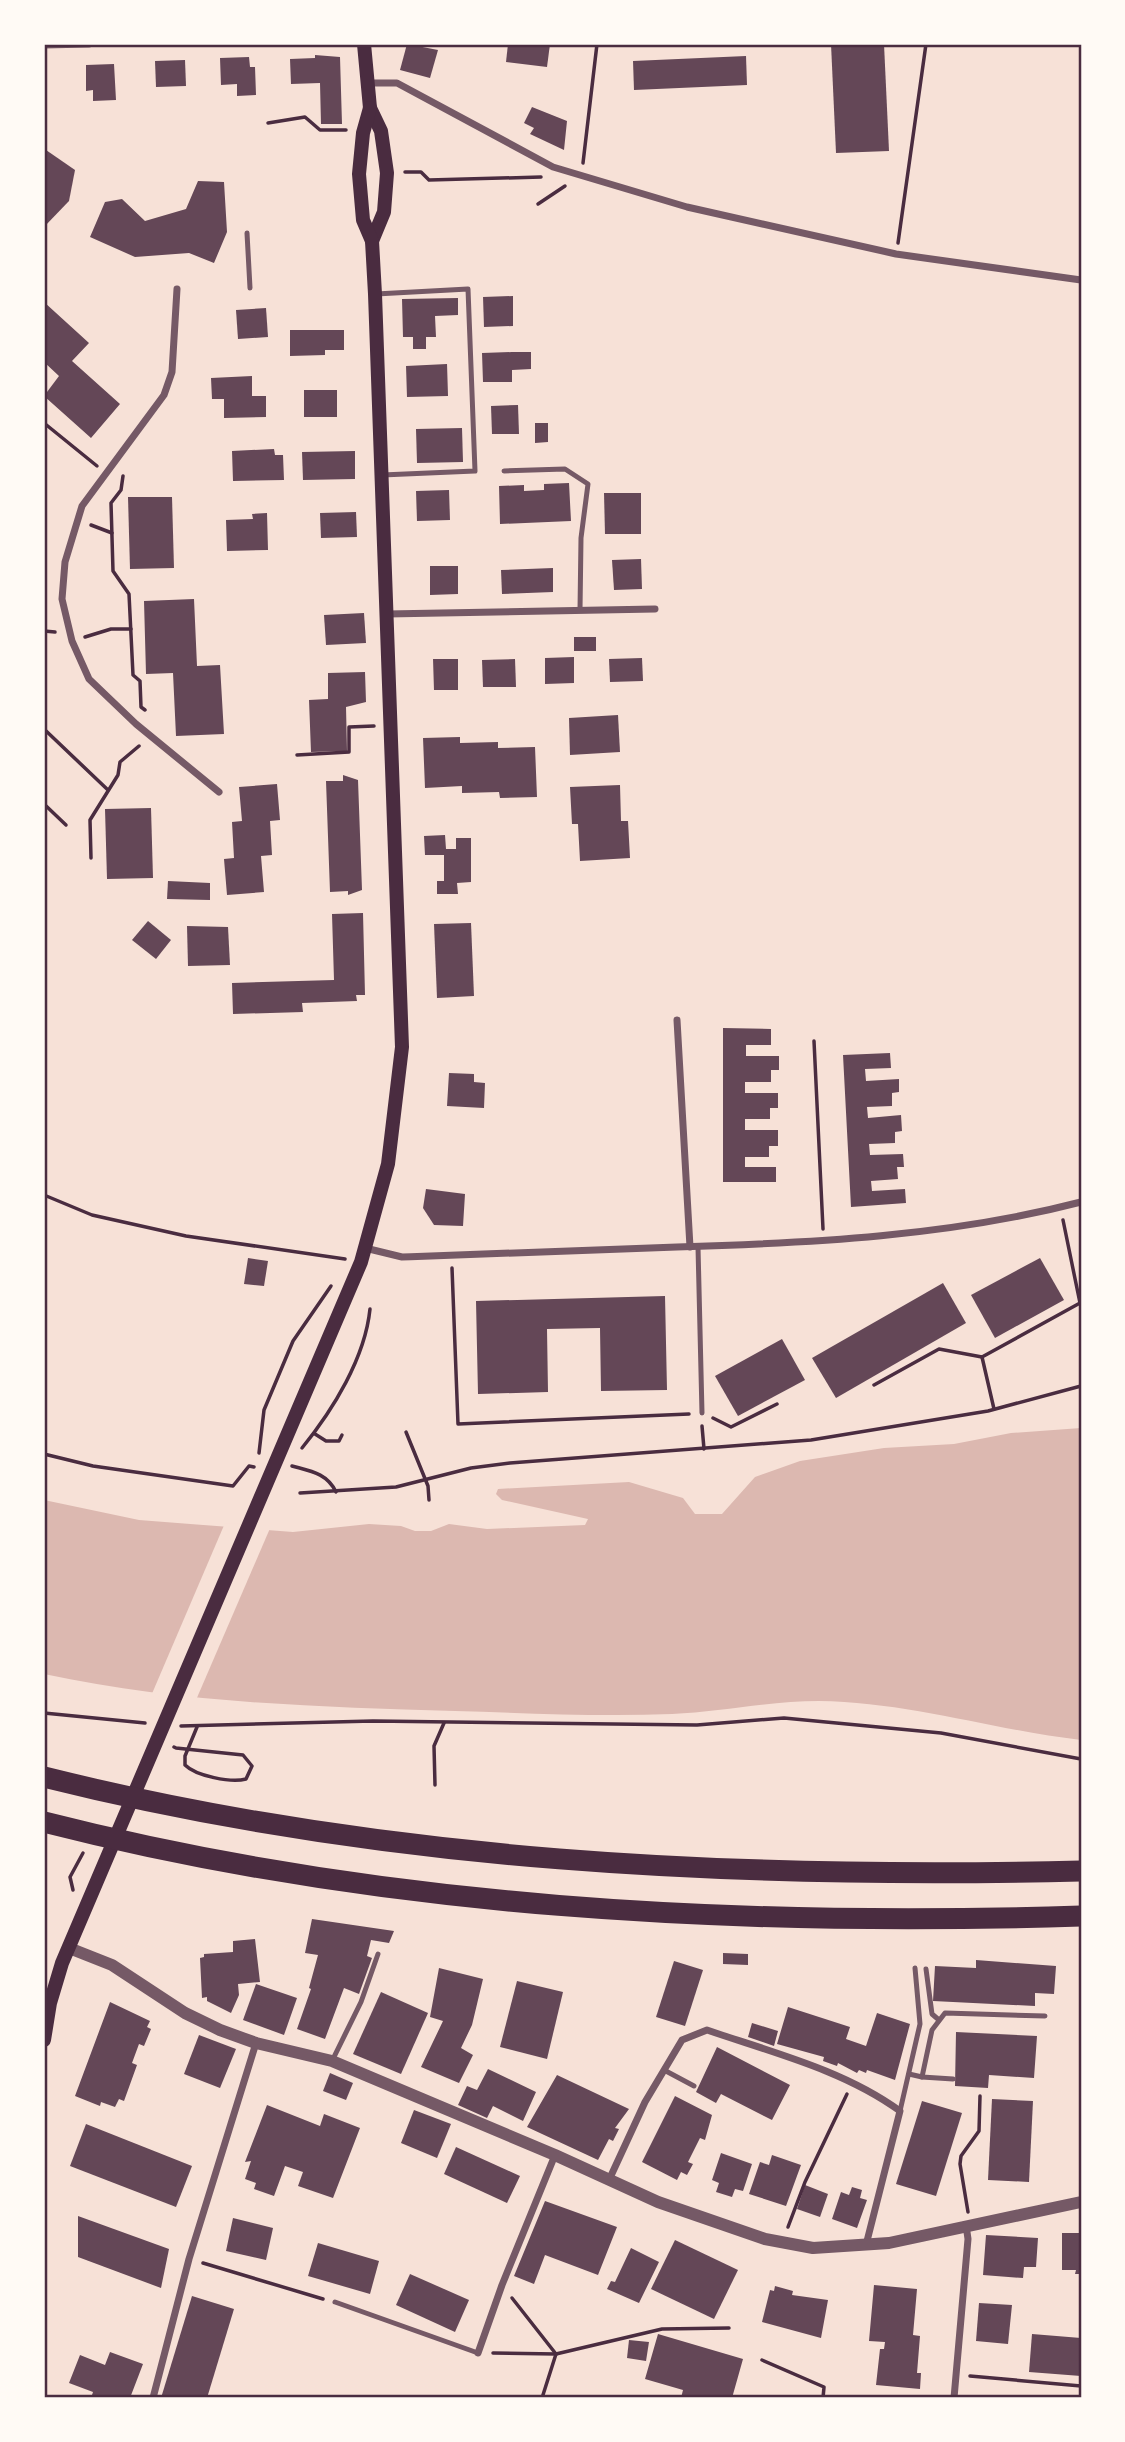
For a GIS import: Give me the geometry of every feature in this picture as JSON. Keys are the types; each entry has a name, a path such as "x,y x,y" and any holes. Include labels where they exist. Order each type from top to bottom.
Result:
{"highway":[{"path":"44,1777 153,1802 275,1825 367,1840 525,1857 709,1870 862,1874 1081,1871"},
{"path":"44,1822 106,1838 260,1868 456,1896 644,1911 813,1918 1081,1916"}],"main road":[{"path":"364,44 370,108 381,131 387,173 384,212 372,241"},
{"path":"44,2040 50,2003 68,1948 98,1884 260,1469 346,1300 365,1248 388,1164 401,1047 375,294 372,241 363,220 359,174 363,132 370,108"}],"street":[{"path":"44,45 89,44"},
{"path":"367,83 397,83 553,167 687,207 896,254 1081,280"},
{"path":"177,289 172,372 164,395 82,506 65,562 62,599 72,641 89,679 150,736 219,792"},
{"path":"386,614 655,609"},
{"path":"677,1020 690,1247"},
{"path":"365,1248 402,1257 824,1241 933,1230 1081,1202"},
{"path":"68,1948 111,1965 185,2012 256,2043 332,2062 718,2225 784,2243 813,2248 866,2246 1081,2202"},
{"path":"609,2180 645,2102 682,2040 707,2030 876,2093 900,2111 866,2246"},
{"path":"153,2398 190,2259 256,2043"},
{"path":"478,2353 502,2285 555,2155"},
{"path":"954,2398 968,2224"}],"lane":[{"path":"247,233 250,288"},
{"path":"375,294 468,289 469,302 475,471 382,475"},
{"path":"504,471 565,469 588,484 581,538 580,610"},
{"path":"698,1247 702,1413"},
{"path":"332,2062 361,2002 378,1954"},
{"path":"900,2111 920,2024 915,1968"},
{"path":"926,1969 932,2014 939,2020"},
{"path":"922,2077 932,2030 945,2013 1045,2017"},
{"path":"664,2070 694,2085"},
{"path":"909,2074 953,2079"},
{"path":"335,2302 478,2353"}],"path":[{"path":"582,175 597,44"},
{"path":"896,254 926,44"},
{"path":"268,123 305,117 320,130 352,130"},
{"path":"399,173 421,172 429,180 582,175"},
{"path":"538,204 582,175"},
{"path":"44,423 107,472"},
{"path":"91,858 90,820 118,775 120,762 150,736 150,716 141,707 140,681 133,675 129,594 113,571 111,503 121,490 124,475 113,464"},
{"path":"78,520 111,533"},
{"path":"72,641 111,629 131,629"},
{"path":"297,754 349,752 349,727 377,725"},
{"path":"44,729 108,790"},
{"path":"44,804 66,825"},
{"path":"814,1041 824,1241"},
{"path":"44,1195 92,1215 186,1236 341,1258"},
{"path":"874,1385 939,1349 982,1357 1080,1303 1060,1207"},
{"path":"452,1255 458,1424 702,1413 731,1427 777,1404"},
{"path":"44,1454 93,1466 233,1486 249,1466 260,1469 264,1410 293,1341 325,1291"},
{"path":"300,1451 329,1412 367,1334 370,1309"},
{"path":"982,1357 994,1409"},
{"path":"300,1493 336,1492 426,1480 471,1468 510,1463 811,1440 994,1409 1081,1386"},
{"path":"702,1413 704,1449"},
{"path":"406,1432 426,1480 429,1500"},
{"path":"314,1433 326,1441 339,1441 342,1435"},
{"path":"287,1474 296,1458"},
{"path":"292,1466 319,1474 331,1482 336,1492"},
{"path":"44,1713 148,1723"},
{"path":"172,1725 697,1725 784,1718 941,1733 1081,1759"},
{"path":"435,1785 434,1745 445,1723"},
{"path":"170,1746 243,1755 252,1766 246,1779 238,1781 191,1771 185,1765 185,1756 197,1727"},
{"path":"784,2243 805,2182 852,2083"},
{"path":"968,2224 960,2164 961,2156 979,2131 981,2096"},
{"path":"190,2259 335,2302"},
{"path":"502,2285 556,2354"},
{"path":"478,2353 556,2354 662,2329 729,2328"},
{"path":"542,2398 556,2354"},
{"path":"762,2360 824,2387 823,2398"},
{"path":"957,2375 1081,2386"}],"shaded area":[{"path":"1081,1428 1081,1740 918,1711 852,1703 801,1701 645,1715 403,1709 248,1702 95,1684 44,1674 44,1500 139,1520 293,1532 369,1524 401,1526 415,1531 431,1531 449,1524 487,1529 585,1525 588,1519 502,1500 496,1494 498,1489 629,1482 683,1498 695,1514 722,1514 755,1477 800,1461 884,1448 954,1444 1011,1433"}],"pier":[{"path":"225,1523 271,1526 196,1700 151,1696"}],"building":[{"path":"407,44 438,50 430,78 400,70"},
{"path":"508,44 550,44 547,67 506,62"},
{"path":"831,44 884,44 889,151 836,153"},
{"path":"315,55 340,57 342,124 321,124 320,83 291,84 290,59 315,58"},
{"path":"746,56 747,85 634,90 633,61"},
{"path":"249,57 250,67 255,67 256,95 237,96 237,84 221,85 220,58"},
{"path":"185,60 186,86 156,87 155,61"},
{"path":"114,64 116,100 93,101 93,90 86,91 86,65"},
{"path":"532,107 567,121 564,150 530,134 534,128 524,123"},
{"path":"46,150 75,170 69,201 44,227"},
{"path":"198,181 224,182 227,232 214,263 189,253 135,257 90,237 105,202 122,199 145,221 186,209"},
{"path":"513,296 513,326 484,327 483,297"},
{"path":"458,298 458,315 435,316 436,337 426,337 426,349 413,349 413,337 403,337 402,299"},
{"path":"44,302 89,343 72,361 120,404 91,438 44,396 59,376 44,362"},
{"path":"266,308 268,337 238,339 236,310"},
{"path":"290,330 344,330 344,350 325,350 325,355 290,356"},
{"path":"531,352 531,369 512,370 512,382 483,382 482,353"},
{"path":"447,364 448,396 407,397 406,366"},
{"path":"252,376 252,396 266,396 266,417 224,418 224,399 212,399 211,378"},
{"path":"304,390 337,390 337,417 304,417"},
{"path":"518,405 519,434 492,434 491,406"},
{"path":"535,423 548,423 548,442 535,443"},
{"path":"462,428 463,462 417,463 416,429"},
{"path":"274,449 275,455 283,455 284,480 233,481 232,451"},
{"path":"355,451 355,479 303,480 302,452"},
{"path":"569,483 571,521 500,524 499,486 524,485 524,491 544,490 544,484"},
{"path":"449,490 450,520 417,521 416,491"},
{"path":"604,493 641,493 641,534 605,534"},
{"path":"128,497 172,497 174,568 130,569"},
{"path":"356,512 357,537 321,538 320,513"},
{"path":"267,513 268,550 227,551 226,520 253,519 252,514"},
{"path":"641,559 642,589 614,590 612,560"},
{"path":"430,566 458,566 458,594 430,595"},
{"path":"553,568 553,592 502,594 501,570"},
{"path":"194,599 197,666 220,665 224,734 176,736 173,673 146,674 144,601"},
{"path":"364,613 366,643 326,645 324,615"},
{"path":"574,637 596,637 596,651 574,651"},
{"path":"574,657 574,683 545,684 545,658"},
{"path":"642,658 643,681 610,682 609,659"},
{"path":"433,659 458,659 458,690 434,690"},
{"path":"515,659 516,687 483,687 482,660"},
{"path":"365,672 366,702 346,707 347,751 311,752 309,700 328,699 328,673"},
{"path":"618,715 620,752 570,755 569,718"},
{"path":"460,737 460,743 498,742 498,748 535,747 537,797 500,798 499,792 462,793 462,786 425,788 423,738"},
{"path":"343,775 358,780 362,890 348,895 348,891 330,892 326,781 343,781"},
{"path":"277,784 280,820 270,821 272,855 261,856 264,892 227,895 224,859 234,858 232,822 242,821 239,787"},
{"path":"620,785 621,821 628,821 630,858 580,861 578,824 572,824 570,787"},
{"path":"151,808 153,878 107,879 105,809"},
{"path":"445,835 446,849 456,849 456,838 471,838 471,882 457,883 458,894 437,894 437,881 444,881 444,855 425,855 424,836"},
{"path":"168,881 210,883 210,900 167,899"},
{"path":"363,913 365,995 356,995 357,1001 302,1003 303,1012 233,1014 232,983 334,980 332,914"},
{"path":"148,921 171,940 156,959 132,940"},
{"path":"471,923 474,996 437,998 434,924"},
{"path":"187,926 228,927 230,965 188,966"},
{"path":"723,1028 771,1029 771,1045 746,1045 746,1056 779,1056 779,1070 771,1070 771,1082 745,1082 745,1093 778,1093 778,1108 770,1108 770,1119 745,1119 745,1130 778,1130 778,1146 769,1146 769,1157 745,1157 745,1167 776,1167 776,1182 723,1182"},
{"path":"890,1053 891,1068 865,1069 866,1081 899,1079 899,1092 892,1093 892,1106 867,1107 868,1118 901,1115 902,1131 895,1132 895,1143 869,1144 870,1155 903,1154 904,1167 897,1167 898,1179 871,1181 872,1191 905,1189 906,1203 851,1207 843,1055"},
{"path":"449,1073 474,1074 474,1082 485,1083 484,1108 447,1106"},
{"path":"426,1189 465,1194 463,1226 434,1225 423,1208"},
{"path":"248,1258 268,1261 264,1286 244,1284"},
{"path":"1040,1258 1064,1300 995,1338 971,1295"},
{"path":"943,1283 966,1323 836,1398 812,1358"},
{"path":"665,1296 667,1390 601,1391 600,1328 547,1329 548,1392 478,1394 476,1301"},
{"path":"782,1339 805,1380 738,1416 715,1376"},
{"path":"312,1919 394,1931 389,1943 371,1940 367,1956 372,1958 359,1994 344,1988 325,2039 297,2029 311,1989 309,1988 318,1955 305,1953"},
{"path":"255,1939 260,1982 238,1984 239,1995 231,2013 207,2001 207,1997 202,1998 200,1958 204,1957 204,1954 233,1952 233,1941"},
{"path":"723,1953 748,1954 748,1965 723,1964"},
{"path":"976,1960 1056,1966 1054,1994 1035,1993 1035,2006 933,2001 935,1966 976,1968"},
{"path":"674,1961 703,1970 685,2026 656,2017"},
{"path":"439,1968 483,1979 472,2025 461,2048 473,2055 459,2083 421,2067 443,2021 430,2017"},
{"path":"517,1981 563,1992 547,2059 500,2047"},
{"path":"256,1984 297,1998 284,2035 243,2020"},
{"path":"381,1992 428,2013 401,2074 353,2054"},
{"path":"110,2002 150,2021 147,2027 151,2029 144,2046 139,2044 132,2063 137,2065 124,2101 119,2099 115,2107 101,2102 100,2106 75,2096"},
{"path":"788,2007 850,2027 846,2039 866,2046 877,2013 910,2024 895,2080 867,2070 866,2073 859,2070 857,2073 838,2063 837,2066 823,2061 824,2057 777,2044"},
{"path":"752,2023 778,2031 774,2046 748,2037"},
{"path":"956,2032 1037,2036 1034,2078 989,2075 988,2088 955,2086"},
{"path":"199,2035 236,2049 220,2088 184,2074"},
{"path":"717,2047 790,2085 772,2120 721,2094 716,2103 696,2092"},
{"path":"488,2069 536,2092 523,2121 493,2106 487,2118 458,2105 467,2086 477,2090"},
{"path":"330,2073 353,2083 346,2100 323,2091"},
{"path":"557,2075 629,2109 615,2128 619,2129 613,2141 609,2139 598,2160 527,2127"},
{"path":"675,2096 712,2115 705,2140 700,2138 688,2162 693,2164 687,2175 681,2172 677,2180 642,2162"},
{"path":"992,2099 1033,2101 1029,2182 988,2180"},
{"path":"922,2101 962,2113 936,2196 896,2184"},
{"path":"267,2105 320,2126 324,2114 360,2128 333,2198 298,2186 303,2172 285,2166 274,2196 254,2189 256,2183 245,2179 251,2161 245,2162"},
{"path":"414,2110 451,2124 437,2158 401,2143"},
{"path":"86,2124 192,2166 176,2207 70,2166"},
{"path":"456,2147 520,2176 507,2203 444,2174"},
{"path":"721,2153 752,2164 743,2191 735,2189 732,2197 716,2192 719,2183 712,2180"},
{"path":"772,2155 801,2165 786,2206 749,2194 760,2162 769,2165"},
{"path":"805,2185 828,2194 820,2217 797,2209"},
{"path":"852,2187 862,2190 860,2198 867,2200 857,2228 832,2219 841,2192 849,2195"},
{"path":"545,2201 617,2227 598,2275 545,2255 534,2284 514,2276"},
{"path":"78,2216 169,2249 161,2288 78,2257"},
{"path":"233,2218 273,2228 266,2260 226,2251"},
{"path":"1062,2233 1081,2233 1081,2274 1075,2274 1076,2270 1062,2270"},
{"path":"986,2235 1038,2238 1036,2267 1024,2267 1023,2278 983,2275"},
{"path":"675,2240 738,2270 714,2319 651,2289"},
{"path":"318,2243 379,2261 370,2294 308,2276"},
{"path":"631,2248 659,2262 639,2303 607,2289 611,2281 615,2282"},
{"path":"410,2274 469,2300 455,2332 396,2305"},
{"path":"874,2285 917,2289 913,2335 920,2336 917,2373 921,2373 920,2389 876,2385 880,2349 884,2349 885,2342 869,2341"},
{"path":"775,2286 793,2291 792,2295 828,2300 821,2338 762,2322 770,2290 774,2291"},
{"path":"192,2296 234,2309 207,2398 161,2398"},
{"path":"979,2303 1012,2305 1008,2344 976,2341"},
{"path":"658,2334 743,2359 732,2398 681,2398 683,2390 645,2379"},
{"path":"1032,2334 1081,2338 1081,2376 1029,2372"},
{"path":"629,2340 649,2342 646,2361 627,2358"},
{"path":"110,2352 143,2364 130,2398 91,2398 93,2392 69,2383 80,2355 105,2365"}]}
